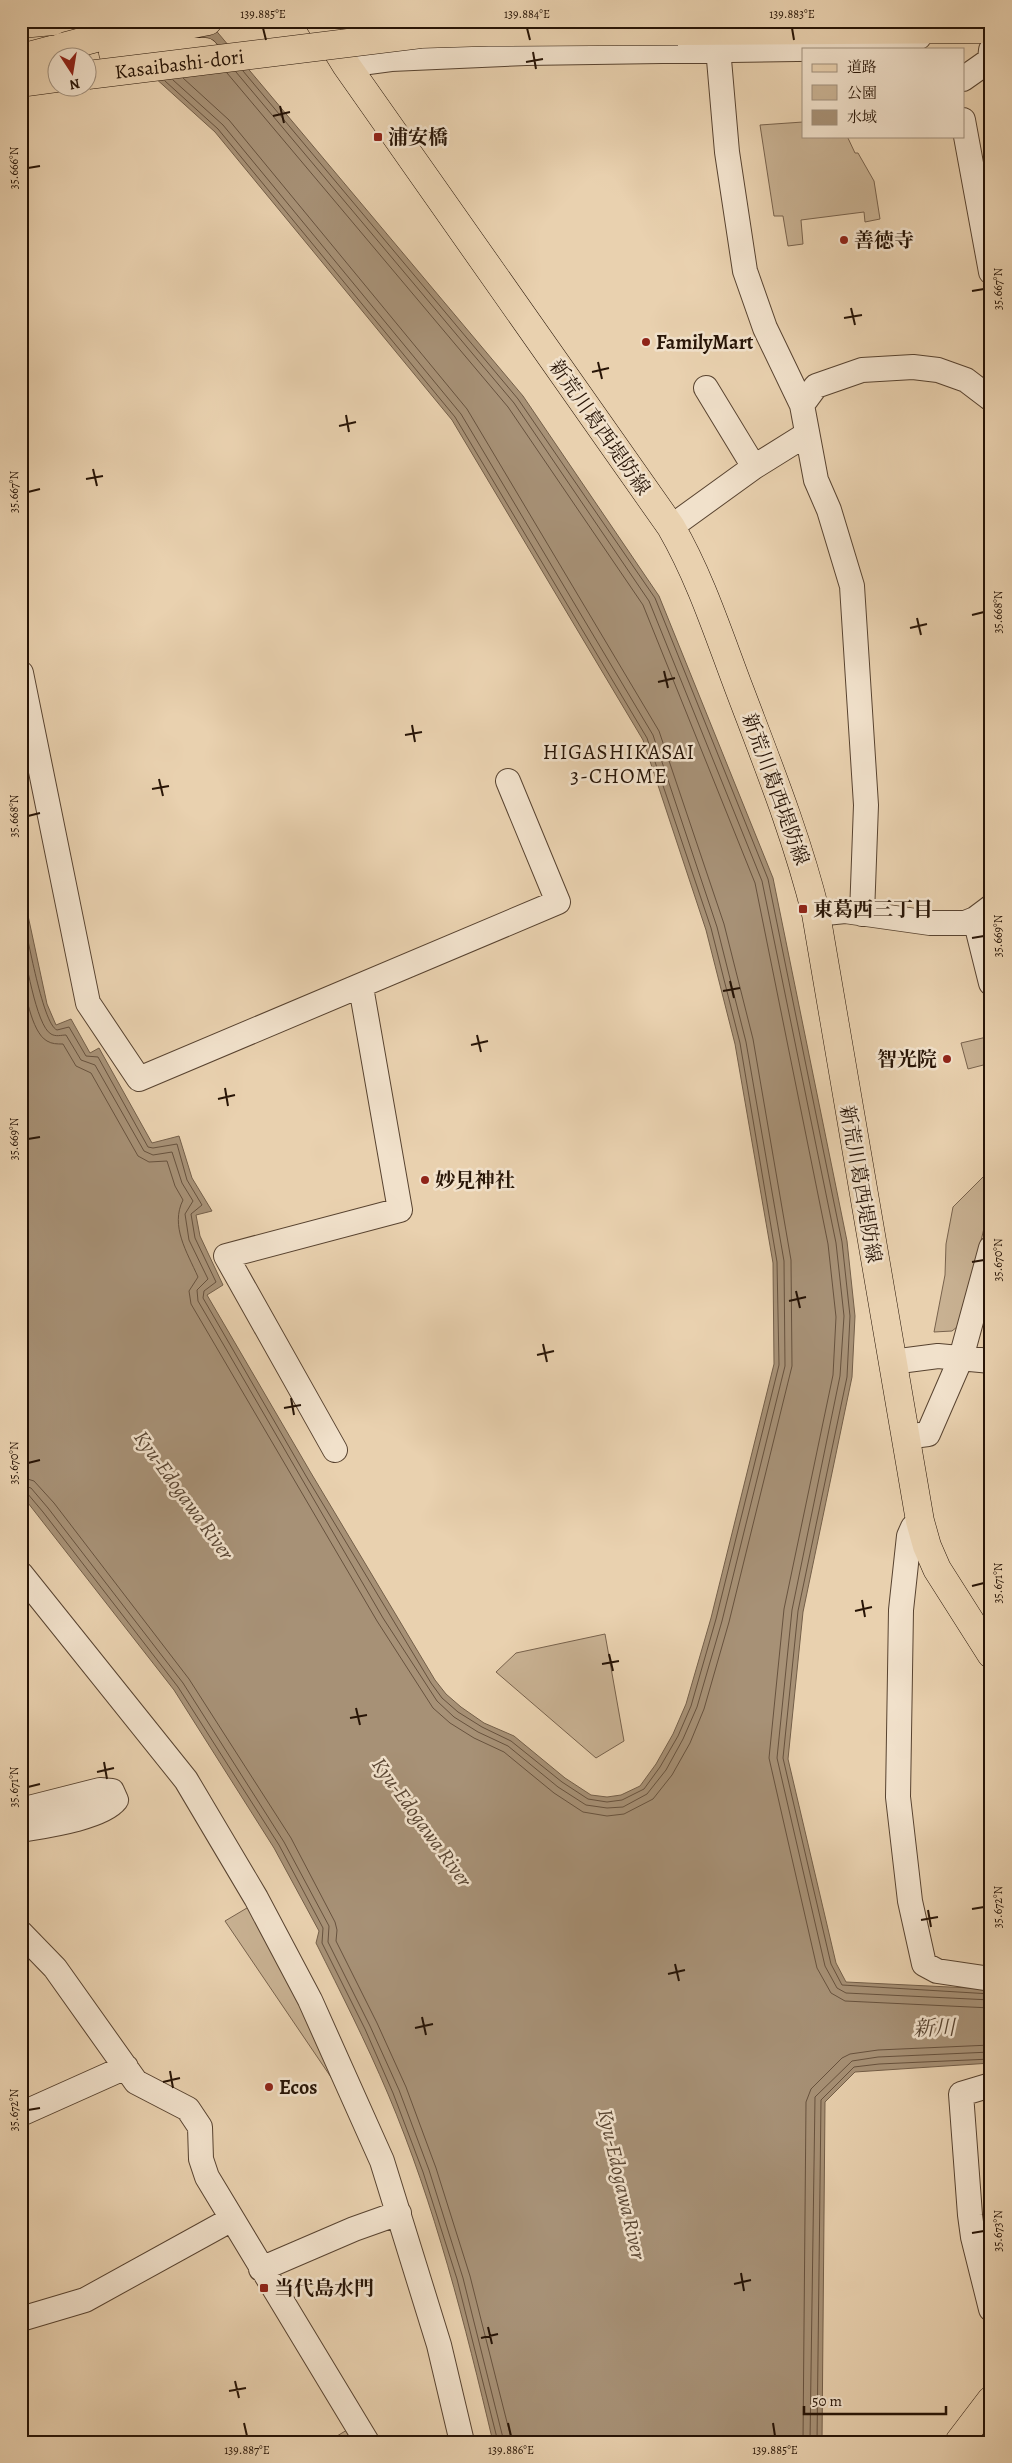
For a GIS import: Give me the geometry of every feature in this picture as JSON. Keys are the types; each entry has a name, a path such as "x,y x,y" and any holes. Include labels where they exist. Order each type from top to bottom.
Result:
{"main road":[{"path":"21,42 40,40 48,30 48,21"},
{"path":"21,24 53,21"},
{"path":"21,58 104,36 157,31 208,21"},
{"name":"新荒川葛西堤防線","path":"319,21 346,65 672,527 703,592 793,830 816,914 920,1522 927,1546 937,1569 991,1654"},
{"name":"Kasaibashi-dori","path":"98,74 421,34 991,29"},
{"path":"98,55 134,51 265,53"},
{"path":"21,64 48,61"},
{"path":"21,83 48,79"},
{"path":"959,2442 991,2400"}],"street":[{"path":"346,65 401,58 718,48 868,48 955,30"},
{"path":"718,48 727,152 745,271 766,328 802,405 816,480 829,510 852,586 866,805 862,914"},
{"path":"964,78 990,60 991,50"},
{"path":"964,125 991,272"},
{"path":"802,405 816,386 862,370 913,367 938,370 966,380 991,399"},
{"path":"706,388 754,467"},
{"path":"672,527 754,467 806,434"},
{"path":"21,673 88,1003 139,1079 361,987 558,902 508,781"},
{"path":"816,914 845,911 930,923 965,923 983,913 991,983"},
{"path":"335,1450 226,1256 400,1210 361,987"},
{"path":"904,1437 928,1434 961,1358 991,1248"},
{"path":"892,1362 938,1356 991,1361"},
{"path":"920,1522 913,1526 909,1536 901,1610 898,1797 910,1901 924,1964 937,1971 991,1979"},
{"path":"21,1574 186,1780 256,1898 310,2000 382,2161 439,2345 462,2442"},
{"path":"21,1810 100,1790 112,1791 116,1800 108,1807 84,1816 21,1830"},
{"path":"21,1933 56,1968 136,2082 188,2109 200,2128 201,2158 207,2177 367,2442"},
{"path":"21,2114 126,2067"},
{"path":"991,2085 961,2094 973,2238 991,2309"},
{"path":"261,2269 354,2229 399,2213"},
{"path":"21,2319 85,2300 232,2219"}],"green space":[{"path":"802,122 802,138 848,138 855,153 858,153 874,181 880,219 865,222 864,212 801,220 803,244 788,246 783,216 774,216 760,125"},
{"path":"991,1036 991,1063 968,1069 961,1043"},
{"path":"991,1169 991,1215 984,1228 962,1323 952,1331 934,1332 945,1275 946,1244 953,1207"},
{"path":"605,1634 624,1741 596,1758 496,1672 516,1653"},
{"path":"252,1905 287,1971 339,2089 225,1921"},
{"path":"347,2430 355,2442 327,2442"}],"water":[{"path":"92,21 208,21 523,396 659,596 773,878 847,1241 855,1316 852,1377 803,1612 788,1759 836,1963 846,1982 991,1989 991,2063 855,2072 825,2102 822,2442 493,2442 448,2265 420,2179 380,2075 316,1943 319,1931 274,1848 174,1690 21,1494 21,883 47,1004 56,1025 71,1019 90,1053 99,1048 152,1143 179,1136 192,1178 212,1211 196,1215 200,1236 223,1285 207,1295 435,1680 446,1694 461,1707 484,1723 514,1736 565,1778 591,1795 607,1797 621,1795 640,1786 656,1764 673,1734 686,1704 711,1618 774,1364 773,1263 735,1044 706,930 643,740 452,420 215,132"}],"place":[{"name":"浦安橋","path":"378,137"},
{"name":"善徳寺","path":"844,240"},
{"name":"FamilyMart","path":"646,342"},
{"name":"東葛西三丁目","path":"803,909"},
{"name":"智光院","path":"947,1059"},
{"name":"妙見神社","path":"425,1180"},
{"name":"Ecos","path":"269,2087"},
{"name":"当代島水門","path":"264,2288"}],"district":[{"name":"HIGASHIKASAI 3-CHOME","path":"619,764"}],"water label":[{"name":"Kyu-Edogawa River","path":"184,1495"},
{"name":"Kyu-Edogawa River","path":"422,1822"},
{"name":"新川","path":"934,2028"},
{"name":"Kyu-Edogawa River","path":"622,2184"}]}
